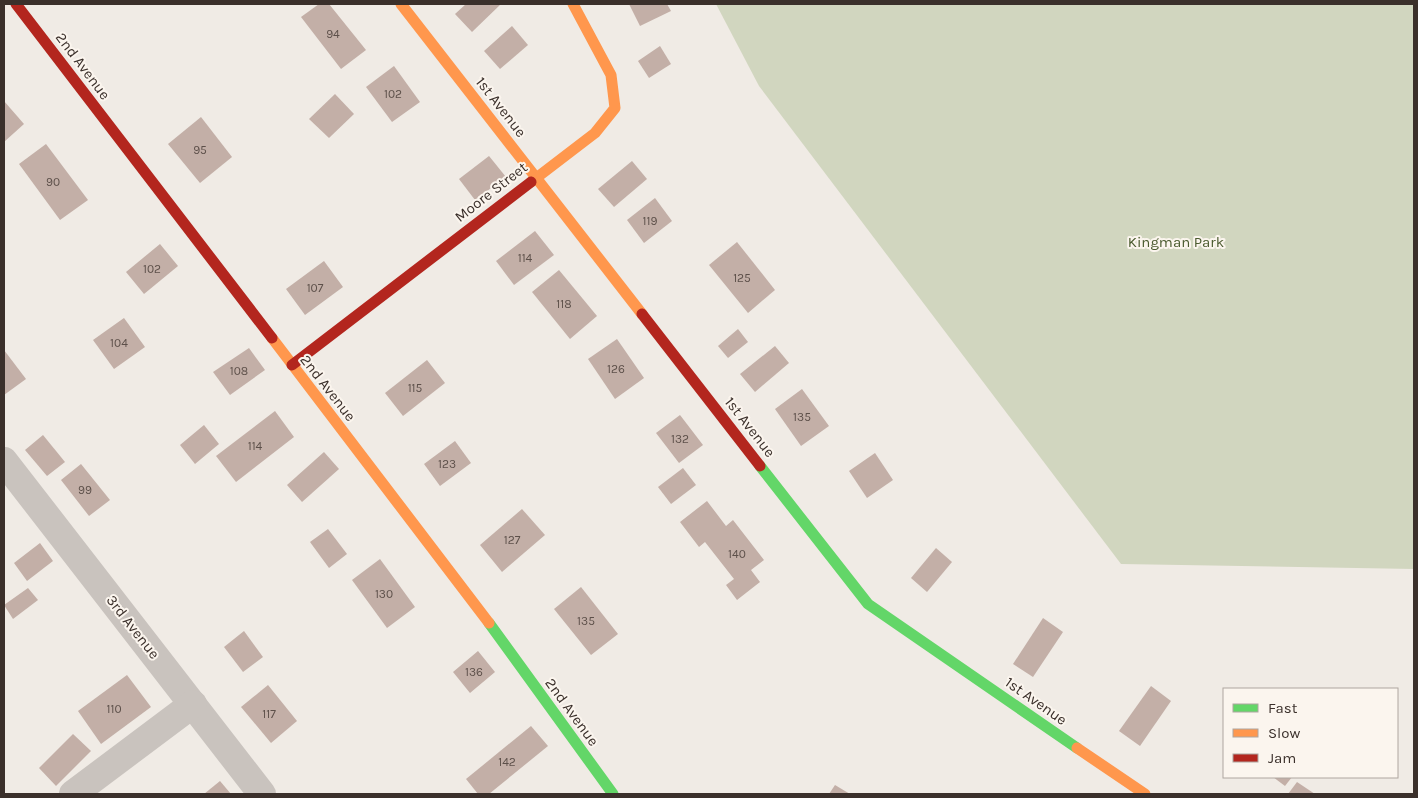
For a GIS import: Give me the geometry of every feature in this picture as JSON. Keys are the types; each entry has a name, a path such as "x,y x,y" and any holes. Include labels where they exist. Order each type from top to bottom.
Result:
{"street":[{"name":"2nd Avenue","path":"16,4 465,590 613,794"},
{"name":"1st Avenue","path":"401,4 868,604 1145,794"},
{"name":"Moore Street","path":"292,365 536,176 595,133 615,108 611,75 573,4"},
{"name":"3rd Avenue","path":"4,461 262,794"},
{"path":"73,794 193,704"}],"green space":[{"name":"Kingman Park","path":"716,4 1414,4 1414,569 1121,564 759,86"}],"building":[{"path":"319,4 329,4 366,50 341,69 301,17"},
{"path":"466,4 501,4 472,32 455,14"},
{"path":"629,4 667,4 671,11 640,26"},
{"path":"512,26 528,45 500,69 484,51"},
{"path":"660,46 671,64 649,78 638,61"},
{"path":"394,66 420,102 392,122 366,87"},
{"path":"335,94 354,114 329,138 309,119"},
{"path":"4,101 24,124 4,142"},
{"path":"201,117 232,157 200,183 168,144"},
{"path":"46,144 88,200 60,220 19,164"},
{"path":"489,156 506,177 475,200 459,179"},
{"path":"632,161 647,179 614,207 598,189"},
{"path":"655,198 672,221 644,243 627,220"},
{"path":"535,231 554,255 514,285 496,261"},
{"path":"737,242 775,290 748,313 709,265"},
{"path":"160,244 178,266 144,294 126,272"},
{"path":"324,261 343,287 305,315 286,289"},
{"path":"559,270 597,316 570,339 532,292"},
{"path":"124,318 145,347 114,369 93,340"},
{"path":"738,329 748,342 728,358 718,346"},
{"path":"617,339 644,378 615,399 588,359"},
{"path":"775,346 789,363 755,392 740,374"},
{"path":"249,348 265,370 230,395 213,372"},
{"path":"4,350 26,379 4,395"},
{"path":"427,360 445,383 403,416 385,393"},
{"path":"802,389 829,426 801,446 775,409"},
{"path":"275,411 294,437 236,482 216,456"},
{"path":"680,415 703,445 679,463 656,433"},
{"path":"204,425 219,444 195,464 180,445"},
{"path":"43,435 65,462 47,476 25,450"},
{"path":"455,441 471,463 440,486 424,464"},
{"path":"324,452 339,469 302,502 287,485"},
{"path":"875,453 893,480 867,498 849,471"},
{"path":"81,464 110,500 89,516 61,480"},
{"path":"683,468 696,485 671,504 658,487"},
{"path":"707,501 726,526 733,520 764,560 751,570 760,582 737,600 726,585 734,579 705,542 699,547 680,522"},
{"path":"522,509 545,535 502,572 480,545"},
{"path":"328,529 347,554 329,568 310,542"},
{"path":"40,543 53,561 27,581 14,563"},
{"path":"936,548 952,562 927,592 911,578"},
{"path":"380,559 415,607 387,628 352,580"},
{"path":"581,587 618,634 591,655 554,609"},
{"path":"28,588 38,600 13,619 4,605"},
{"path":"1043,618 1063,632 1033,677 1013,664"},
{"path":"244,631 263,657 243,672 224,647"},
{"path":"478,651 495,672 470,693 453,672"},
{"path":"127,675 151,707 101,744 78,711"},
{"path":"268,685 297,721 271,743 241,707"},
{"path":"1151,686 1171,701 1140,746 1119,731"},
{"path":"531,726 548,746 489,794 478,794 466,779"},
{"path":"73,734 91,751 56,786 39,768"},
{"path":"1274,778 1291,778 1285,786"},
{"path":"220,781 231,794 204,794"},
{"path":"1297,782 1315,794 1288,794"},
{"path":"835,785 850,794 829,794"}],"traffic: fast":[{"path":"760,466 868,604 1077,748"},
{"path":"489,623 613,794"}],"traffic: slow":[{"path":"401,4 642,314"},
{"path":"531,182 595,133 615,108 611,75 573,4"},
{"path":"272,338 489,623"},
{"path":"1077,748 1145,794"}],"traffic: jam":[{"path":"16,4 272,338"},
{"path":"292,365 531,182"},
{"path":"642,314 760,466"}]}
